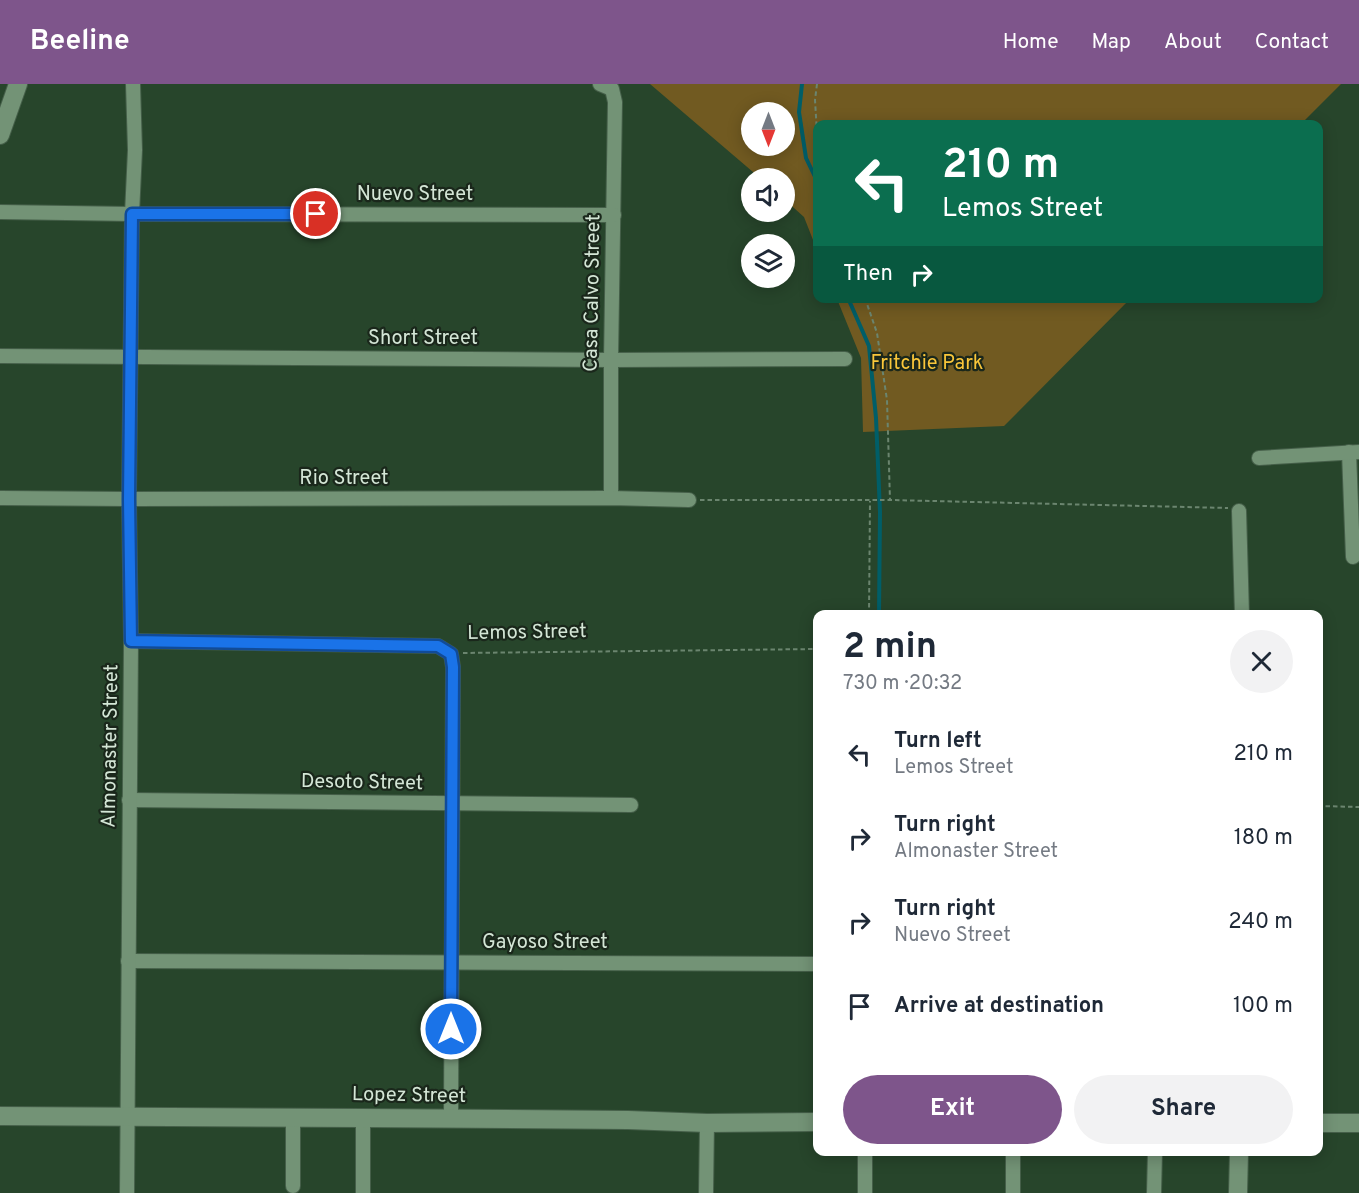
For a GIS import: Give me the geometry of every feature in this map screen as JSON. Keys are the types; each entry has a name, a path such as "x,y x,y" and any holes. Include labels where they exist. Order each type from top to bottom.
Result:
{"street":[{"path":"0,135 18,84"},
{"name":"Almonaster Street","path":"127,1193 131,641 130,357 135,150 133,84"},
{"name":"Casa Calvo Street","path":"606,86 615,102 611,498"},
{"name":"Nuevo Street","path":"0,212 614,214"},
{"name":"Short Street","path":"0,356 611,360 845,359"},
{"path":"1259,458 1354,452 1353,557"},
{"name":"Rio Street","path":"0,498 689,500"},
{"path":"1239,511 1242,610"},
{"name":"Lemos Street","path":"131,641 438,646 451,654"},
{"path":"451,654 453,667 451,1119"},
{"name":"Desoto Street","path":"129,800 631,805"},
{"name":"Gayoso Street","path":"128,961 813,964"},
{"name":"Lopez Street","path":"0,1116 813,1122"},
{"path":"293,1117 293,1186"},
{"path":"363,1118 363,1193"},
{"path":"706,1193 707,1123"},
{"path":"1323,1123 1359,1123"},
{"path":"865,1156 865,1193"},
{"path":"1013,1156 1013,1193"},
{"path":"1154,1193 1155,1156"},
{"path":"1238,1193 1239,1156"}],"path":[{"path":"816,120 817,84"},
{"path":"867,303 877,333 887,400 890,500"},
{"path":"689,500 890,500 1204,507 1239,511"},
{"path":"869,610 870,500"},
{"name":"Lemos Street","path":"451,654 813,649"},
{"path":"1323,806 1359,807"}],"green space":[{"path":"650,84 1341,84 1305,120 813,120 813,240 804,217 795,209 795,168 748,168"},
{"name":"Fritchie Park","path":"839,303 1126,303 1004,426 863,432 861,358"}],"waterway":[{"path":"802,84 799,112 806,158 813,173"},
{"path":"850,303 869,346 876,418 880,512 879,610"}],"route":[{"path":"316,214 132,214 129,499 131,641 438,646 451,654 453,667 451,1029"}]}
